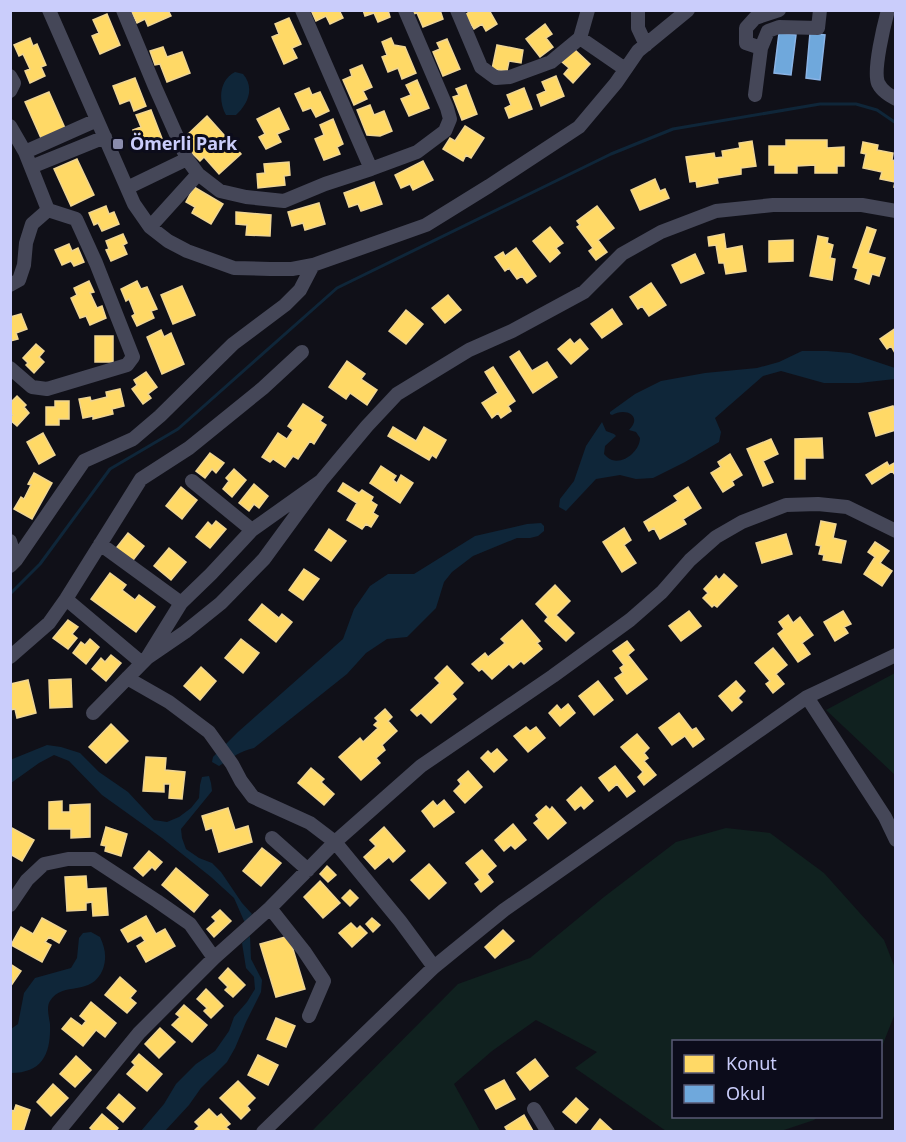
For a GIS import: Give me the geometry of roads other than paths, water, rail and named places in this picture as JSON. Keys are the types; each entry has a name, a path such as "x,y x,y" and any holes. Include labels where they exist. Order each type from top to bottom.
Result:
{"street":[{"path":"49,10 134,204 150,227 168,241 187,251 234,268 270,269 291,269 314,265 426,225 489,186 579,127 616,83 638,51 688,10"},
{"path":"123,10 187,159 198,174 220,191 246,197 284,201 417,152 445,131 450,119 447,108 405,10"},
{"path":"302,10 371,170"},
{"path":"457,10 481,67 496,78 510,77 551,62 580,38 588,10"},
{"path":"638,10 638,28 646,45"},
{"path":"761,48 746,43 746,28 755,18 779,10"},
{"path":"755,95 761,48 768,31 779,27 819,28 820,10"},
{"path":"888,10 878,61 877,81 884,92 896,99"},
{"path":"883,31 896,39"},
{"path":"580,38 625,69"},
{"path":"10,76 14,83 10,91"},
{"path":"25,152 97,120"},
{"path":"10,126 25,152 48,210"},
{"path":"31,167 105,137"},
{"path":"127,188 187,159"},
{"path":"150,227 198,174"},
{"path":"93,713 145,661 221,603 250,574 264,559 321,481 397,394 469,350 512,331 584,291 622,254 661,232 716,211 773,205 862,205 896,211"},
{"path":"10,285 19,280 32,224 48,210"},
{"path":"10,368 32,387 47,389 127,366 133,357 76,219 48,210"},
{"path":"13,563 84,461 133,439 160,416 233,344 285,305 300,290 314,265"},
{"path":"10,657 49,623 141,479 189,448 263,388 302,352"},
{"path":"192,481 252,530"},
{"path":"145,661 181,603 252,530 321,481"},
{"path":"58,1131 139,1033 214,958 270,908 335,842 421,766 553,676 630,620 662,592 690,560 716,537 742,522 786,505 818,504 847,507 896,531"},
{"path":"10,541 13,563"},
{"path":"100,544 181,603"},
{"path":"66,599 145,661"},
{"path":"263,1131 434,967 504,910 807,697 896,655"},
{"path":"127,678 169,702 209,732 253,796 310,823 335,842 400,921 434,967"},
{"path":"807,697 885,817 896,840"},
{"path":"272,838 308,870"},
{"path":"10,905 27,880 44,864 68,859 93,859 190,924 214,958"},
{"path":"270,908 324,981 309,1016"},
{"path":"534,1109 548,1131"}],"water":[{"path":"235,72 243,74 247,79 249,90 247,101 236,115 226,115 221,97 223,85"},
{"path":"802,351 850,353 895,368 895,379 859,383 824,383 781,371 763,376 715,418 721,432 719,442 653,478 636,479 620,475 596,479 566,511 559,507 560,499 574,481 586,446 602,422 606,431 616,436 605,446 604,454 617,461 627,458 635,451 640,438 636,432 629,430 633,425 633,417 623,412 612,415 610,412 635,394 661,381 705,373 757,368 779,362"},
{"path":"541,523 544,531 538,536 517,538 473,556 452,572 444,582 436,608 407,637 387,639 366,653 347,674 254,748 240,753 219,766 212,762 213,757 238,732 343,639 354,609 370,586 388,574 414,574 475,536"},
{"path":"47,745 80,753 99,772 128,792 154,820 167,822 191,808 199,798 202,777 209,776 212,791 181,829 182,838 186,849 212,863 221,872 252,914 245,923 234,898 162,838 102,795 69,761 54,755 11,783 10,760"},
{"path":"91,932 100,937 105,957 103,969 98,978 84,986 62,991 50,1001 48,1009 50,1034 47,1052 38,1065 22,1072 11,1073 11,1029 18,1024 24,993 35,978 71,968 77,958 79,938 83,933"},
{"path":"250,936 251,959 262,980 261,992 235,1048 227,1062 201,1088 165,1131 141,1131 164,1104 176,1084 196,1064 215,1051 229,1031 234,1017 255,989 254,977 246,968 242,943"}],"waterway":[{"path":"10,594 40,564 110,469 178,429 337,288 611,154 673,129 820,104 856,104 877,110 896,123"}],"place":[{"name":"Ömerli Park","path":"118,144"}]}
